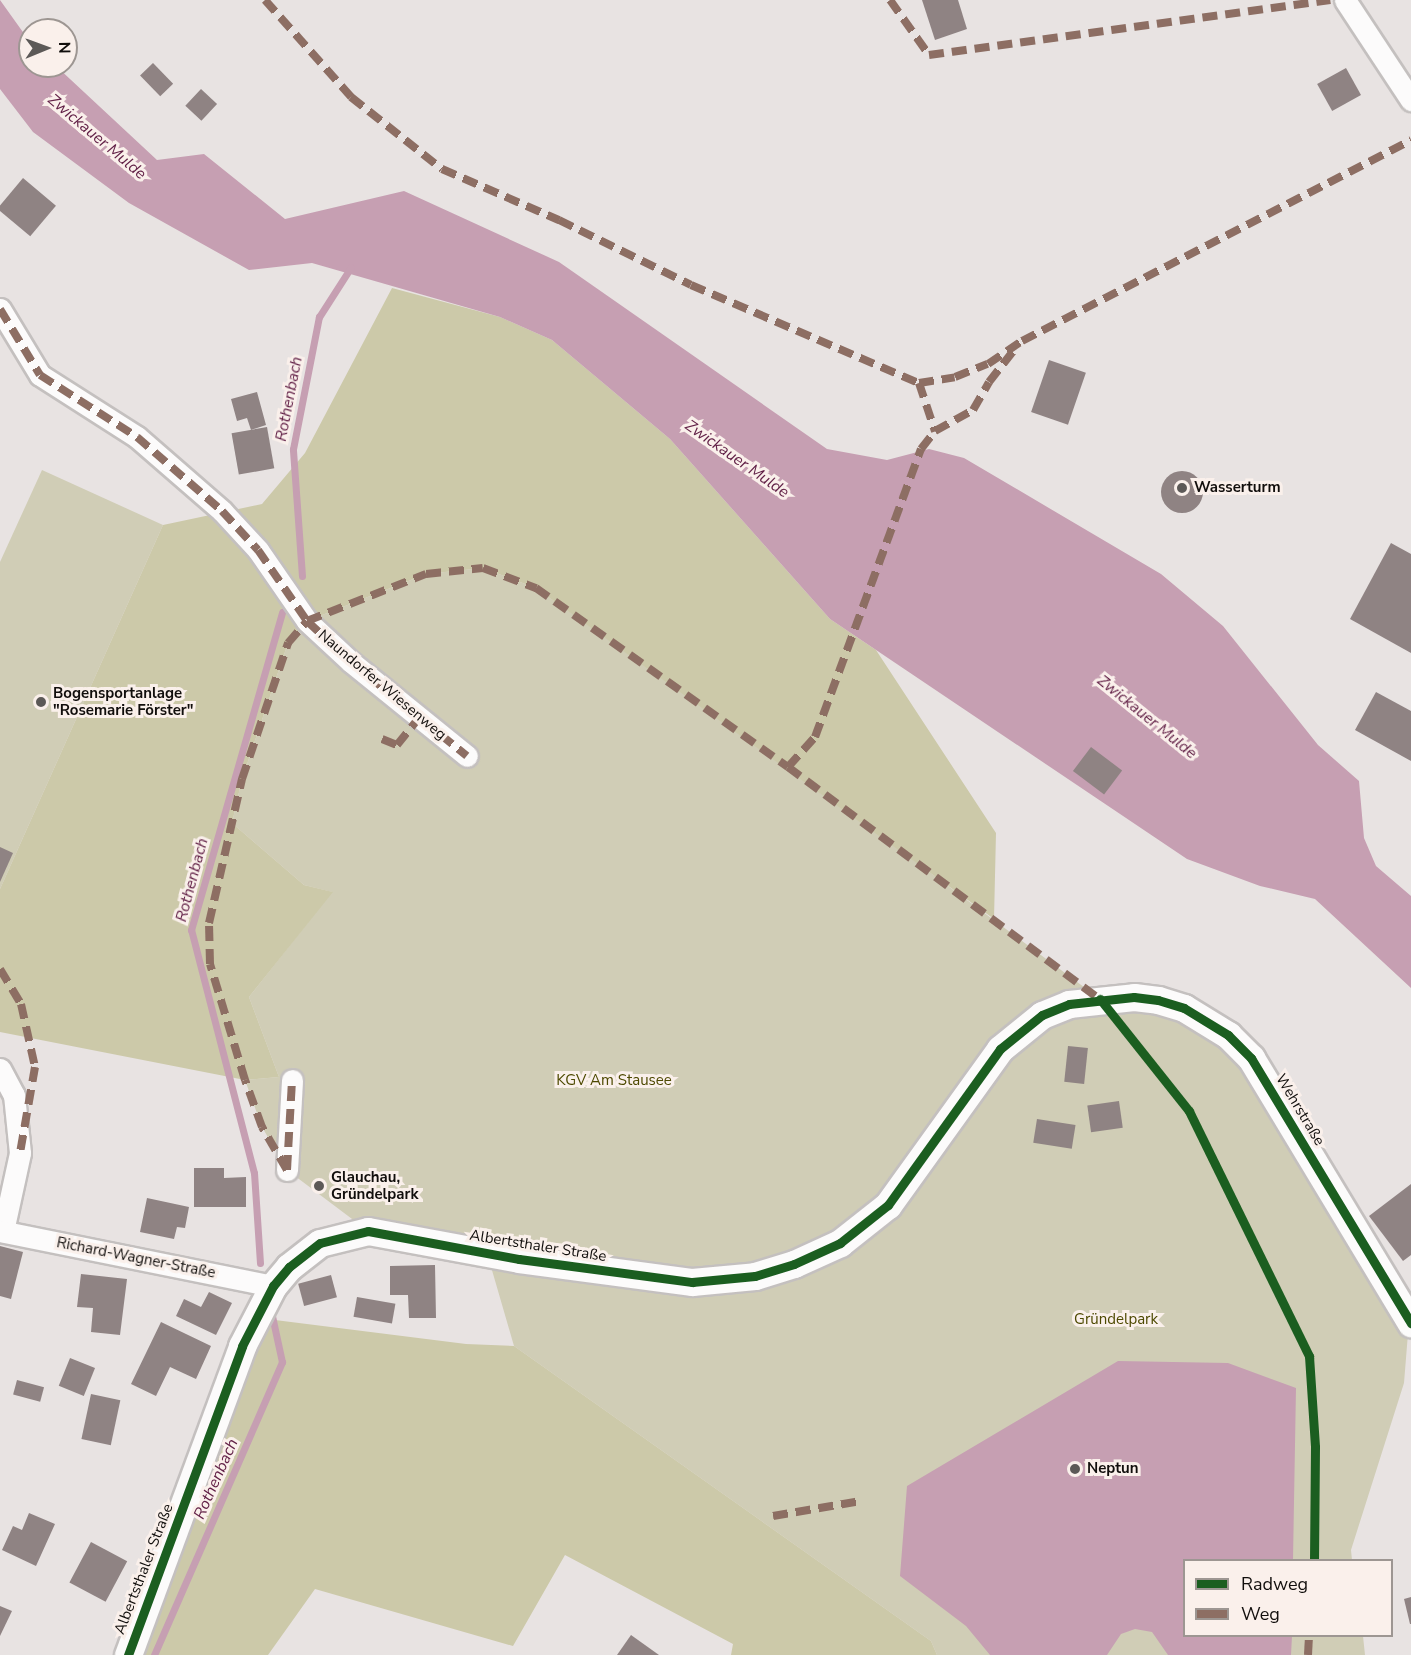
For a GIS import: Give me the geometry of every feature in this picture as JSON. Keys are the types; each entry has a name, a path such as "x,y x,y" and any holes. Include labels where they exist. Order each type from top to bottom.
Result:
{"street":[{"path":"1345,0 1411,100"},
{"name":"Naundorfer Wiesenweg","path":"0,309 40,375 136,437 222,511 258,550 307,621 351,662 467,756"},
{"name":"Wehrstraße","path":"1100,999 1134,997 1184,1008 1228,1035 1251,1058 1411,1323"},
{"name":"Albertsthaler Straße","path":"128,1655 242,1346 273,1286 289,1267 320,1243 368,1232 508,1257 692,1282 754,1276 794,1264 840,1243 888,1205 1000,1049 1042,1015 1100,999"},
{"path":"0,1069 14,1095 20,1153 1,1231"},
{"path":"287,1170 292,1080"},
{"name":"Richard-Wagner-Straße","path":"1,1231 273,1286"}],"green space":[{"name":"Bogensportanlage \"Rosemarie Förster\"","path":"42,470 163,525 0,889 0,562"},
{"path":"483,568 536,588 788,767 1100,999 1134,997 1228,1035 1409,1321 1404,1383 1351,1550 1352,1559 1183,1559 1183,1637 1363,1637 1365,1655 937,1655 931,1641 514,1346 487,1253 368,1231 287,1170 262,1127 245,1080 279,1077 249,997 332,892 304,885 232,823 242,779 288,643 307,621 426,574"}],"shaded area":[{"path":"392,288 500,317 552,340 670,439 830,619 876,650 996,833 994,919 536,588 483,568 426,574 307,621 288,643 242,779 232,823 304,885 333,892 249,997 279,1077 245,1080 0,1032 0,889 163,525 262,504 305,453"},
{"path":"275,1320 466,1344 514,1346 931,1641 937,1655 731,1655 733,1644 565,1555 513,1646 315,1589 268,1655 128,1655 245,1342"}],"water":[{"name":"Zwickauer Mulde","path":"0,0 18,25 18,78 69,78 157,160 204,154 285,219 404,191 559,262 827,449 887,460 929,449 964,458 1161,574 1223,626 1318,745 1359,781 1364,838 1376,866 1411,896 1411,988 1315,899 1260,886 1187,859 830,619 670,439 552,340 500,317 312,263 249,270 129,203 33,132 0,89"},
{"path":"1118,1361 1228,1363 1296,1388 1293,1559 1183,1559 1183,1637 1292,1637 1291,1655 1168,1655 1152,1632 1135,1629 1121,1634 1107,1655 990,1655 966,1626 900,1576 907,1486"}],"building":[{"path":"922,0 958,0 967,29 935,40"},
{"path":"153,63 173,84 160,96 140,76"},
{"path":"1346,68 1361,95 1332,111 1317,84"},
{"path":"201,89 217,104 201,121 185,106"},
{"path":"23,178 56,206 30,236 0,211 0,205"},
{"path":"1049,360 1086,373 1068,425 1031,412"},
{"path":"257,392 266,425 251,430 247,418 237,421 231,399"},
{"path":"267,427 274,468 239,475 232,433"},
{"name":"Wasserturm","path":"1182,471 1197,477 1203,492 1197,507 1182,513 1167,507 1161,492 1167,477"},
{"path":"1391,543 1411,554 1411,653 1350,619"},
{"path":"1376,692 1411,711 1411,761 1355,730"},
{"path":"1091,747 1122,770 1104,794 1073,771"},
{"path":"0,847 13,853 0,882"},
{"path":"1068,1046 1088,1048 1084,1084 1064,1082"},
{"path":"1119,1101 1123,1128 1091,1132 1087,1105"},
{"path":"1037,1119 1076,1125 1072,1149 1033,1143"},
{"path":"194,1168 224,1168 224,1178 246,1177 246,1207 194,1207"},
{"path":"1411,1184 1411,1255 1403,1261 1369,1216"},
{"path":"147,1198 189,1207 185,1228 177,1227 174,1239 140,1232"},
{"path":"0,1246 23,1252 11,1299 0,1296"},
{"path":"435,1265 436,1318 409,1318 408,1295 390,1295 390,1266"},
{"path":"81,1274 127,1279 120,1335 91,1332 93,1308 77,1307"},
{"path":"331,1275 337,1297 304,1306 298,1284"},
{"path":"209,1292 232,1303 216,1335 176,1316 184,1299 201,1307"},
{"path":"357,1297 395,1304 392,1323 354,1317"},
{"path":"161,1322 211,1346 196,1379 170,1367 156,1396 131,1384"},
{"path":"70,1358 95,1368 84,1396 59,1386"},
{"path":"17,1380 44,1387 40,1402 13,1394"},
{"path":"91,1394 120,1400 111,1445 81,1439"},
{"path":"29,1513 55,1524 36,1566 2,1550 13,1526 22,1530"},
{"path":"91,1542 127,1561 106,1602 69,1583"},
{"path":"1411,1597 1411,1624 1410,1624 1404,1599"},
{"path":"0,1606 12,1611 0,1636"},
{"path":"631,1635 659,1655 617,1655"}],"waterway":[{"name":"Rothenbach","path":"302,576 293,449 319,317 351,267"},
{"name":"Rothenbach","path":"260,1263 254,1173 191,930 282,612"},
{"name":"Rothenbach","path":"154,1655 282,1362 271,1311"}],"marked path":[{"path":"265,0 351,97 442,169 559,220 691,285 919,383 955,377 988,364 1022,341 1411,140"},
{"path":"890,0 929,55 1330,0"},
{"path":"0,309 40,375 137,437 222,511 258,550 307,621 351,662 467,756"},
{"path":"788,767 815,737 921,449 935,431 973,410 989,382 1014,350"},
{"path":"919,383 935,431"},
{"path":"287,1170 262,1127 245,1080 210,964 209,923 242,779 288,643 307,621 426,574 483,568 536,588 788,767 1101,1000"},
{"path":"382,739 397,745 419,718"},
{"path":"0,969 21,1004 35,1067 20,1153"},
{"path":"287,1170 292,1080"},
{"path":"773,1516 861,1501"},
{"path":"1308,1655 1309,1637"}],"cycle path":[{"path":"128,1655 242,1346 273,1286 289,1267 320,1243 368,1231 519,1259 692,1282 755,1276 794,1264 840,1243 888,1205 1000,1049 1042,1015 1069,1004 1134,997 1158,1000 1184,1008 1228,1035 1251,1058 1411,1323"},
{"path":"1100,999 1189,1111 1309,1356 1315,1447 1314,1559"}],"place":[{"name":"Wasserturm","path":"1182,488"},
{"name":"Bogensportanlage \"Rosemarie Förster\"","path":"41,702"},
{"name":"Glauchau, Gründelpark","path":"319,1186"},
{"name":"Neptun","path":"1075,1469"}],"park label":[{"name":"KGV Am Stausee","path":"614,1081"},
{"name":"Gründelpark","path":"1116,1320"}]}
